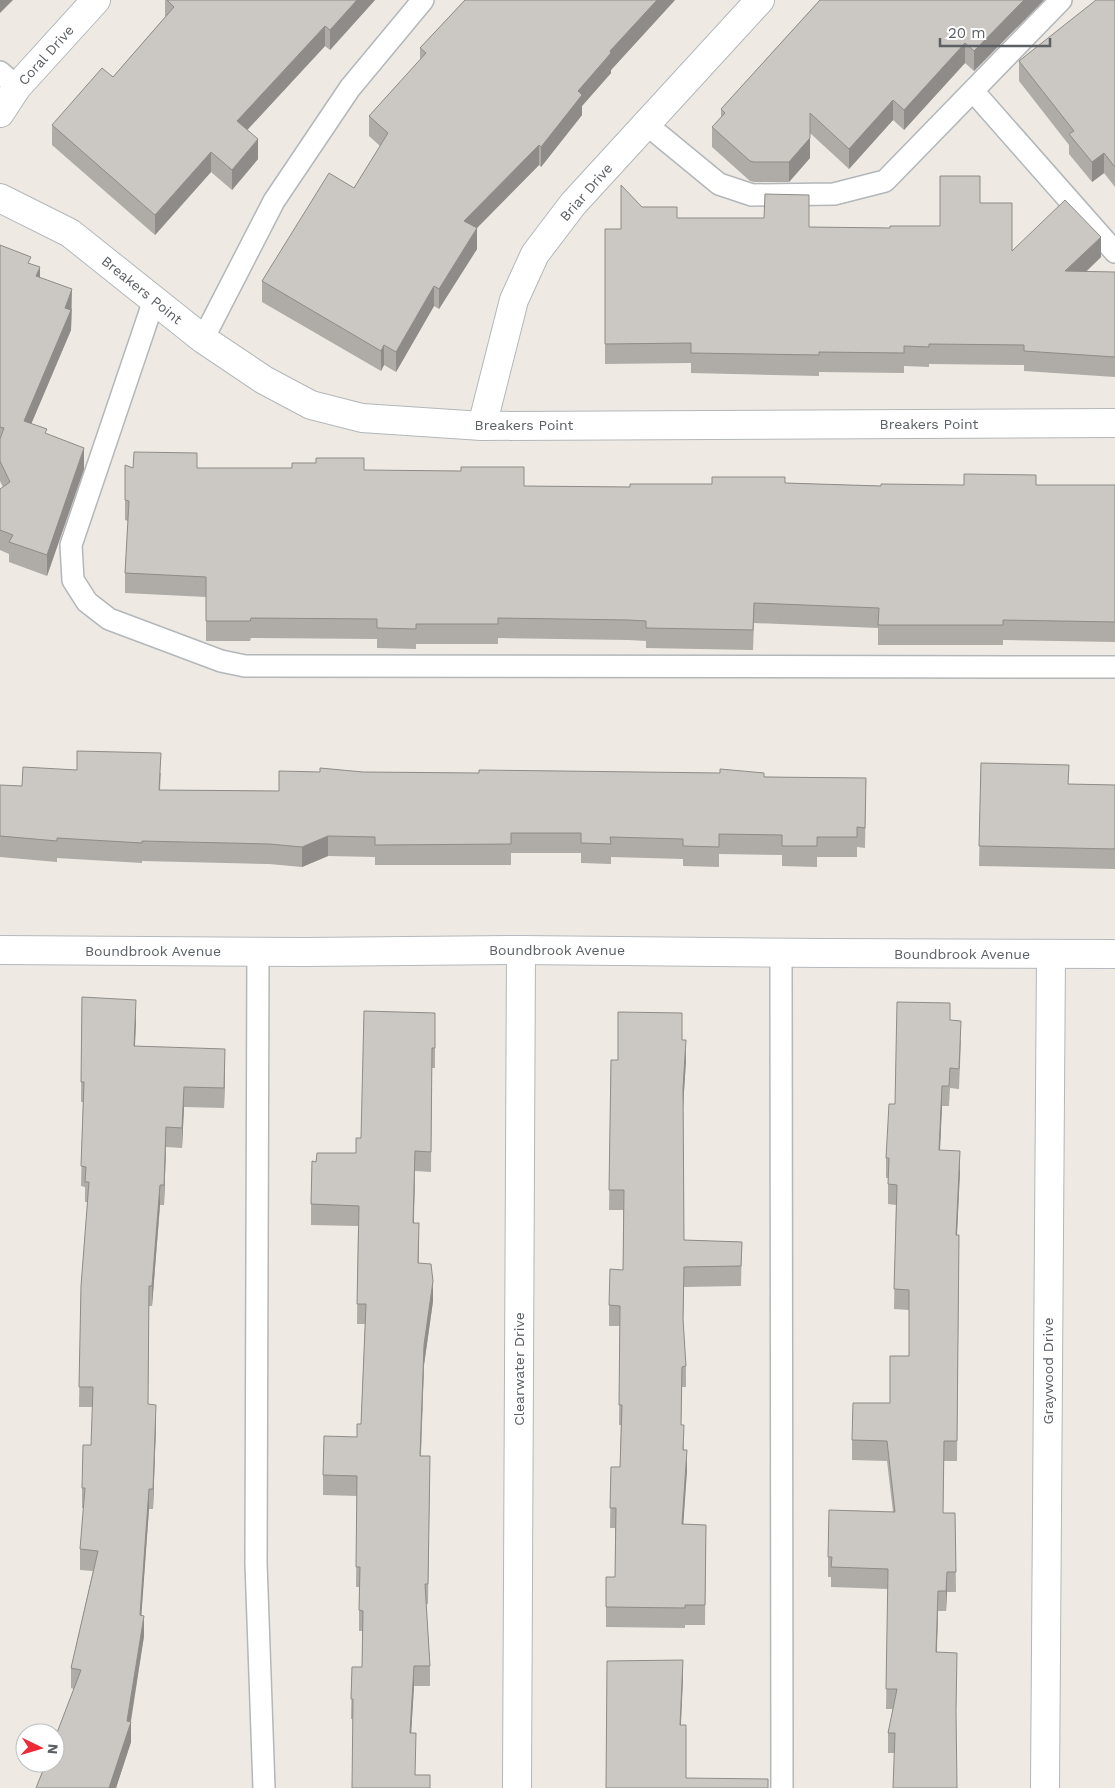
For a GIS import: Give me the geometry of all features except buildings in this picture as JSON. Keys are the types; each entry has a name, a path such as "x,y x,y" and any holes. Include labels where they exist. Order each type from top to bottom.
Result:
{"street":[{"name":"Coral Drive","path":"0,113 9,80 96,0"},
{"name":"Briar Drive","path":"482,426 514,300 535,254 573,204 760,0"},
{"name":"Breakers Point","path":"0,199 70,232 203,339 264,380 311,406 362,418 482,426 1115,423"},
{"name":"Boundbrook Avenue","path":"0,950 521,950 1115,954"},
{"name":"Clearwater Drive","path":"517,1788 521,950"},
{"name":"Graywood Drive","path":"1045,1788 1051,954"}],"lane":[{"path":"203,339 274,201 350,88 423,0"},
{"path":"646,124 719,184 752,195 834,194 884,181 1061,0"},
{"path":"973,91 1115,252"},
{"path":"154,300 71,545 73,580 87,602 109,619 221,660 245,666 1115,667"},
{"path":"258,951 256,1563 264,1788"},
{"path":"781,953 782,1788"}]}
